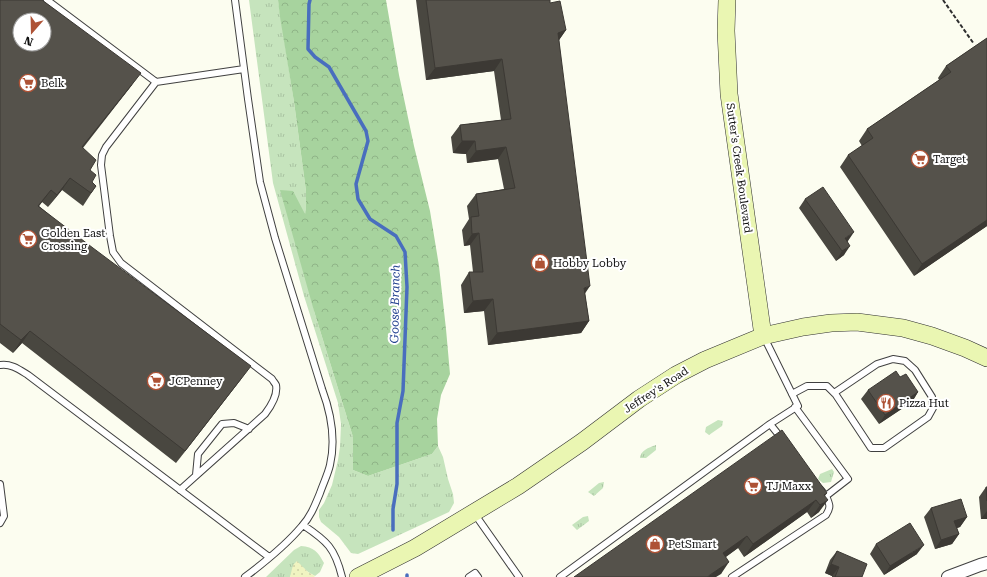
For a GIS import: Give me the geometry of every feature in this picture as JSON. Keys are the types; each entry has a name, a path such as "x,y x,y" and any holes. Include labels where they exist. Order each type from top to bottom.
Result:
{"street":[{"name":"Sutter's Creek Boulevard","path":"727,0 726,31 729,94 763,336"},
{"name":"Jeffrey's Road","path":"358,577 415,548 518,486 575,447 639,399 676,375 705,360 763,336 803,327 831,323 857,322 903,328 932,336 987,358"},
{"path":"948,577 987,563"}],"lane":[{"path":"47,0 156,82"},
{"path":"235,0 260,182 275,238 328,404 332,428 330,464 312,512 303,525 288,541 245,577"},
{"path":"180,490 265,414 271,406 276,392 276,385 272,379 121,263 113,252 110,236 101,166 102,155 106,147 156,82 244,69"},
{"path":"560,577 770,424 798,406 763,336"},
{"path":"792,394 807,386 827,386 834,393 870,448 884,448 928,417 933,408 932,397 915,370 905,361 893,359 877,364 834,393"},
{"path":"0,365 3,364 14,367 28,375 269,557"},
{"path":"795,407 848,480 826,496"},
{"path":"196,475 198,454 222,424 234,423 248,429"},
{"path":"770,424 784,442"},
{"path":"0,484 4,516 0,523"},
{"path":"732,577 826,515 830,508 830,504 817,484"},
{"path":"474,513 515,576"},
{"path":"303,525 322,538 331,548 339,564 342,577"},
{"path":"469,577 475,573 478,577"}],"path":[{"path":"943,0 974,44"}],"green space":[{"path":"249,0 278,0 306,191 307,210 305,214 314,311 353,437 353,470 368,476 432,454 438,446 443,457 453,494 454,503 449,512 358,554 351,553 339,537 321,522 319,517 319,510 324,503 332,485 338,460 341,424 338,403 304,296 273,183"},
{"path":"278,0 386,0 399,75 430,211 439,266 450,374 441,395 437,419 438,446 432,454 368,476 353,470 353,437 314,311 280,190 293,191 305,214 306,191"},
{"path":"718,420 723,421 722,426 709,435 705,432 706,427"},
{"path":"656,445 656,450 646,458 640,458 643,451"},
{"path":"832,469 834,472 831,482 823,483 818,479 820,474"},
{"path":"604,482 603,488 594,496 588,492 599,483"},
{"path":"588,516 589,521 577,530 572,525 583,517"},
{"path":"301,546 312,549 320,556 324,563 320,572 315,576 297,562 290,577 266,577 294,550"}],"sand":[{"path":"297,561 308,572 315,576 290,577 293,565"}],"building":[{"name":"Golden East Crossing","path":"0,0 42,0 141,73 82,147 96,160 90,170 96,175 92,182 96,186 91,193 70,178 57,195 51,190 38,206 251,366 185,451 30,331 21,340 0,324"},
{"path":"426,0 550,0 550,3 560,1 566,30 558,33 590,286 584,288 589,321 497,333 493,299 473,301 469,272 483,272 479,233 472,234 471,217 479,216 476,194 515,188 506,147 476,151 475,141 462,141 460,125 511,119 502,59 435,68"},
{"name":"Target","path":"987,38 987,220 922,264 848,155 873,138 867,129 951,72 946,66"},
{"path":"823,187 854,232 845,238 850,246 842,251 805,199"},
{"path":"896,371 900,377 906,374 918,392 885,415 868,390"},
{"path":"782,430 827,493 824,495 828,500 820,505 816,500 753,544 747,536 723,553 729,562 707,577 574,577"},
{"path":"961,499 967,517 954,521 959,534 941,540 931,508"},
{"path":"910,523 924,545 890,566 876,544"},
{"path":"837,551 867,564 862,577 835,577 839,567 831,564"}],"waterway":[{"name":"Goose Branch","path":"310,0 308,49 315,57 329,67 366,131 368,141 356,184 358,199 370,219 396,236 405,252 407,287 403,391 397,423 397,484 393,509 393,530"}],"place":[{"name":"Belk","path":"28,83"},
{"name":"Target","path":"920,159"},
{"name":"Golden East Crossing","path":"28,239"},
{"name":"Hobby Lobby","path":"540,263"},
{"name":"JCPenney","path":"156,381"},
{"name":"Pizza Hut","path":"886,403"},
{"name":"TJ Maxx","path":"753,486"},
{"name":"PetSmart","path":"655,544"}]}
